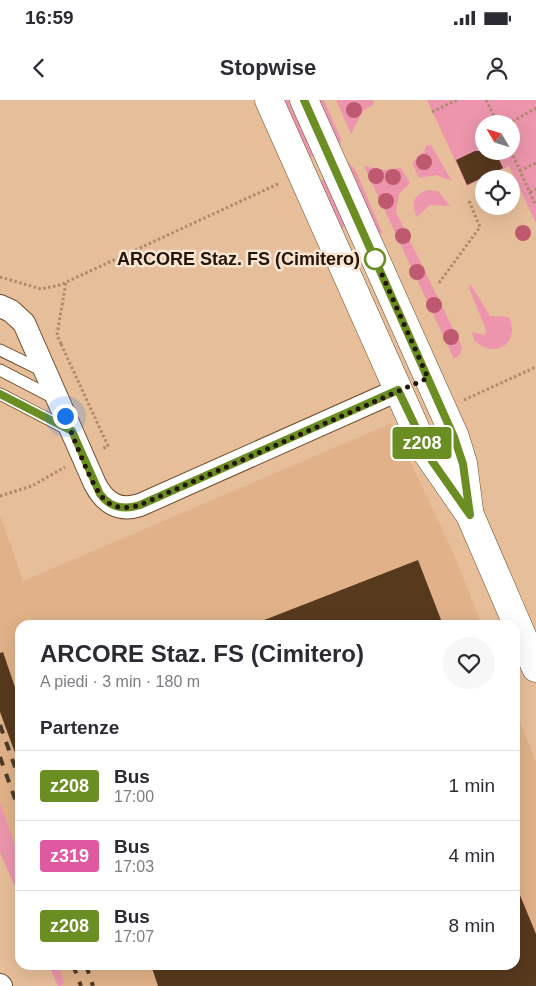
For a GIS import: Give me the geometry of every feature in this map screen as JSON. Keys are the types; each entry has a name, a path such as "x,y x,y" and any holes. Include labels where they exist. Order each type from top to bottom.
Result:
{"street":[{"path":"269,100 413,384 443,409 463,464 470,515"},
{"path":"304,100 413,384 428,456 470,515 515,620"},
{"path":"0,306 11,311 24,323 104,499 112,505 128,508 140,505 413,384"},
{"path":"520,631 536,668"}],"lane":[{"path":"0,350 42,364"},
{"path":"0,370 58,400"},
{"path":"0,394 72,431"}],"path":[{"path":"432,112 457,100"},
{"path":"486,100 494,115"},
{"path":"520,117 536,108"},
{"path":"536,164 520,171 536,206"},
{"path":"0,277 41,289 66,282 284,181"},
{"path":"530,192 536,190"},
{"path":"438,283 480,227 469,201"},
{"path":"42,364 61,344 57,335 66,282"},
{"path":"443,409 536,367"},
{"path":"69,465 70,473"},
{"path":"0,496 32,486"}],"shaded area":[{"path":"280,100 295,100 319,153 307,159"},
{"path":"313,100 324,100 341,139 340,145 335,147"},
{"path":"336,100 373,100 374,104 363,111 351,134"},
{"path":"427,100 536,100 536,223 520,189 520,170 511,170 509,166 501,170 475,170 475,182 467,186"},
{"path":"427,145 431,145 452,181 436,175 419,178 412,163 422,154"},
{"path":"349,163 356,171 383,234 369,227 341,165"},
{"path":"364,166 384,170 401,168 410,183 399,194 396,212 462,347 460,354 454,359"},
{"path":"329,177 347,226 342,228 336,224 318,182"},
{"path":"428,190 438,191 450,206 430,205 417,217 414,208 416,197"},
{"path":"471,285 490,316 509,317 512,327 511,335 503,346 497,349 482,346 474,340 472,332 485,335 486,330 469,288"},
{"path":"392,423 453,552 480,620 15,620 15,886 0,852 0,515 23,581"},
{"path":"520,722 536,762 536,986 58,986 51,970 520,970"},
{"path":"0,803 15,845 15,886 0,852"},
{"path":"51,970 60,970 64,982 62,986 58,986"}],"building":[{"path":"475,151 475,160 499,160 503,168 499,170 475,170 475,181 467,185 456,160"},
{"path":"418,560 441,620 264,620"},
{"path":"3,652 15,687 15,753 0,712 0,653"},
{"path":"520,895 536,934 536,986 158,986 153,970 520,970"}],"railway":[{"path":"0,725 15,767"},
{"path":"0,757 15,799"},
{"path":"75,970 81,986"},
{"path":"88,970 93,986"}],"bus line":[{"name":"z208","path":"0,394 72,431 100,494 112,505 128,508 140,505 398,390 425,450 470,515 463,464 443,409 304,100"}],"place":[{"name":"ARCORE Staz. FS (Cimitero)","path":"375,259"}],"route":[{"path":"65,416 100,494 112,505 128,508 140,505 428,378 375,259"}]}
